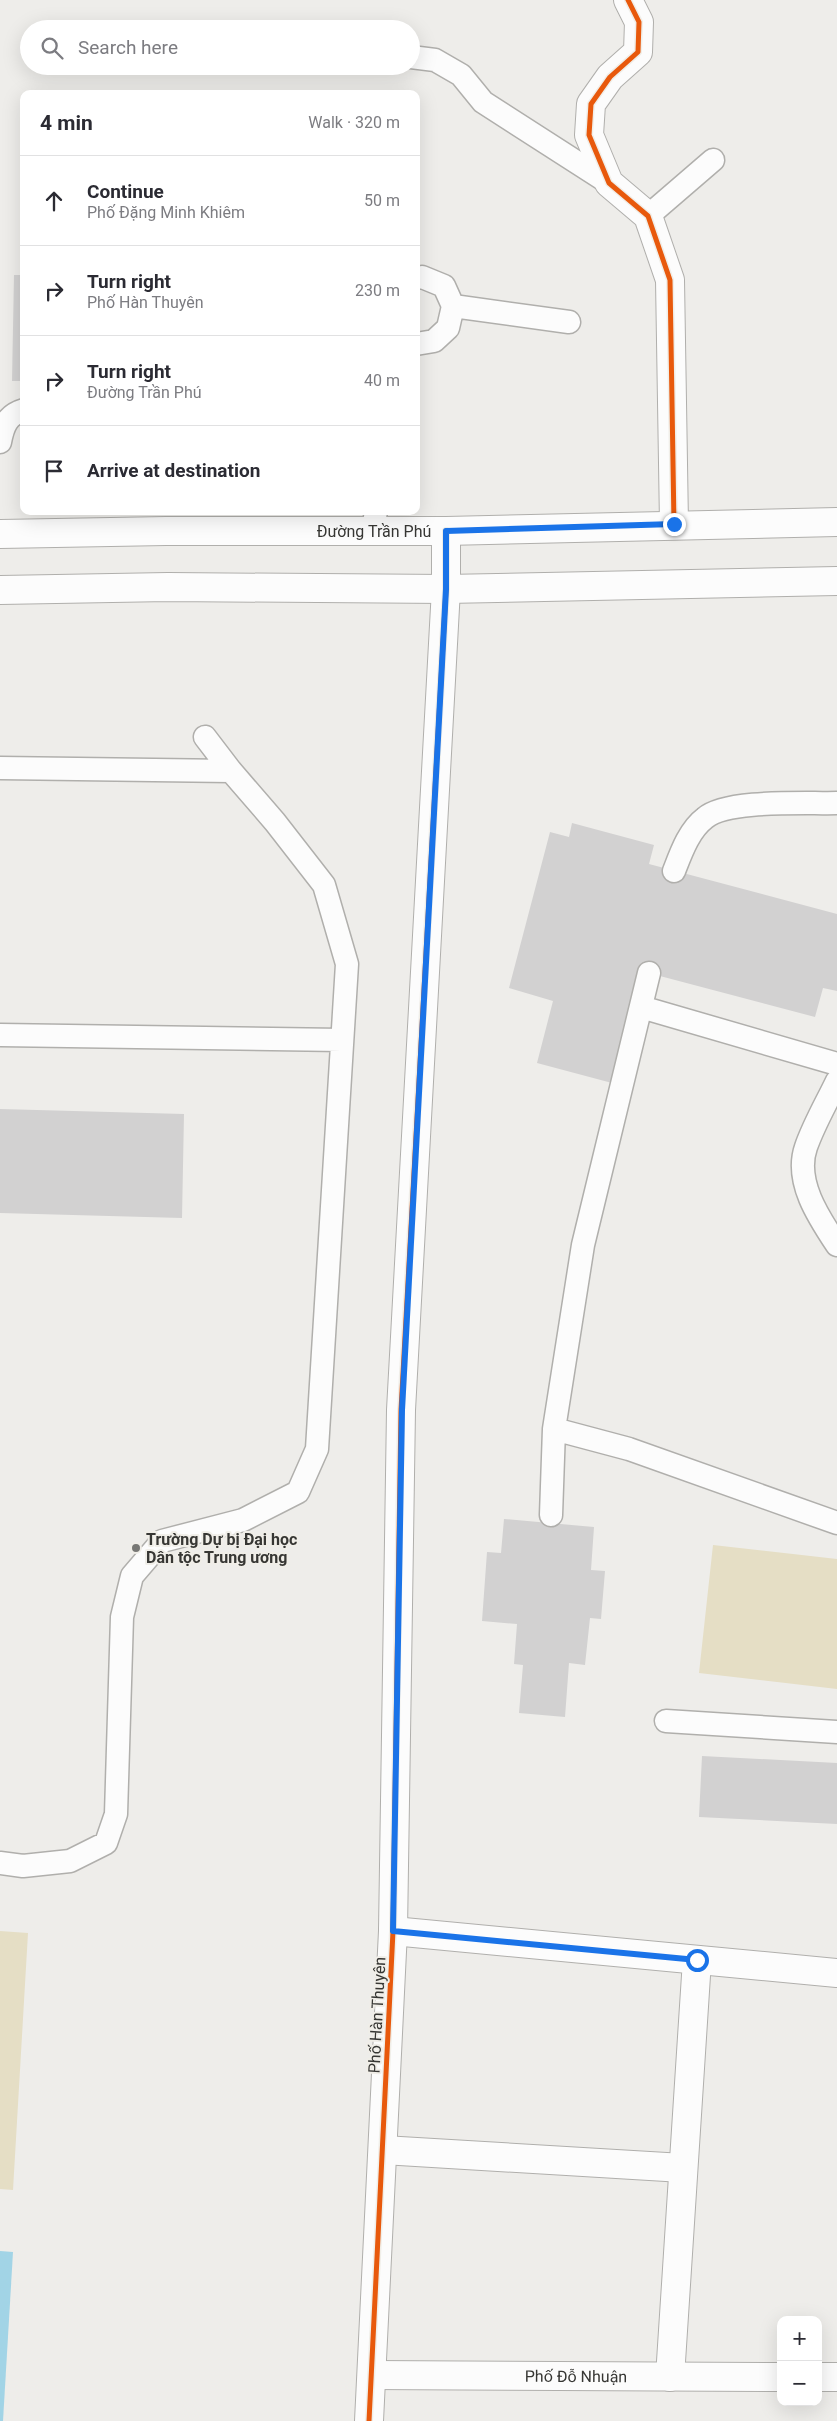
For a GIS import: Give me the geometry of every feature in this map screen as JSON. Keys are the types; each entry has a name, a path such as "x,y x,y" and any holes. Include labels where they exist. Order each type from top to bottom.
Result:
{"street":[{"path":"628,0 640,22 638,52 610,77 591,104 589,135 609,184 648,216 670,280 674,524"},
{"name":"Đường Trần Phú","path":"0,534 374,521 446,531 674,524 837,522"},
{"name":"Phố Hàn Thuyên","path":"369,2421 393,1931 402,1410 446,589 446,531"},
{"path":"0,590 168,587 446,589 837,581"},
{"path":"393,1931 837,1973"},
{"path":"670,2377 697,1960"},
{"path":"383,2150 683,2168"},
{"name":"Phố Đỗ Nhuận","path":"372,2375 777,2377"},
{"path":"822,2377 837,2377"}],"lane":[{"path":"420,58 435,60 461,75 483,102 609,184"},
{"path":"648,216 714,160"},
{"path":"420,277 444,286 453,306 448,328 434,341 420,343"},
{"path":"453,306 569,322"},
{"path":"0,442 4,424 14,413 20,411"},
{"path":"0,1864 23,1866 70,1861 106,1843 116,1814 122,1617 132,1576 162,1541 243,1520 298,1492 317,1449 347,964 324,885 205,737"},
{"path":"0,768 231,771"},
{"path":"674,871 684,845 705,817 732,806 837,803"},
{"path":"552,1515 554,1429 584,1245 649,974"},
{"path":"641,1008 837,1064"},
{"path":"0,1035 342,1040"},
{"path":"837,1081 805,1148 804,1176 815,1212 837,1245"},
{"path":"554,1429 629,1449 837,1523"},
{"path":"666,1721 837,1732"}],"shaded area":[{"path":"713,1545 837,1559 837,1689 699,1673"},
{"path":"0,1931 28,1933 13,2190 0,2189"}],"water":[{"path":"0,2251 13,2252 3,2421 0,2421"}],"building":[{"path":"14,275 20,275 20,381 12,381"},
{"path":"572,823 654,845 649,864 837,914 837,991 823,988 815,1017 641,971 612,1083 537,1063 553,1001 509,988 550,832 569,837"},
{"path":"0,1109 184,1114 182,1218 0,1213"},
{"path":"504,1519 594,1527 591,1570 605,1571 601,1619 590,1618 585,1665 569,1663 565,1717 519,1713 523,1665 514,1664 517,1624 482,1621 487,1552 501,1553"},
{"path":"702,1756 837,1763 837,1824 699,1817"}],"cycle path":[{"path":"628,0 639,22 638,52 610,77 591,104 589,135 609,183 648,216 670,280 674,524"},
{"path":"369,2421 393,1931 401,1410 446,589 446,531"}],"place":[{"name":"Trường Dự bị Đại học Dân tộc Trung ương","path":"136,1548"}],"route":[{"path":"674,524 446,531 446,589 402,1410 393,1931 697,1960"}]}
